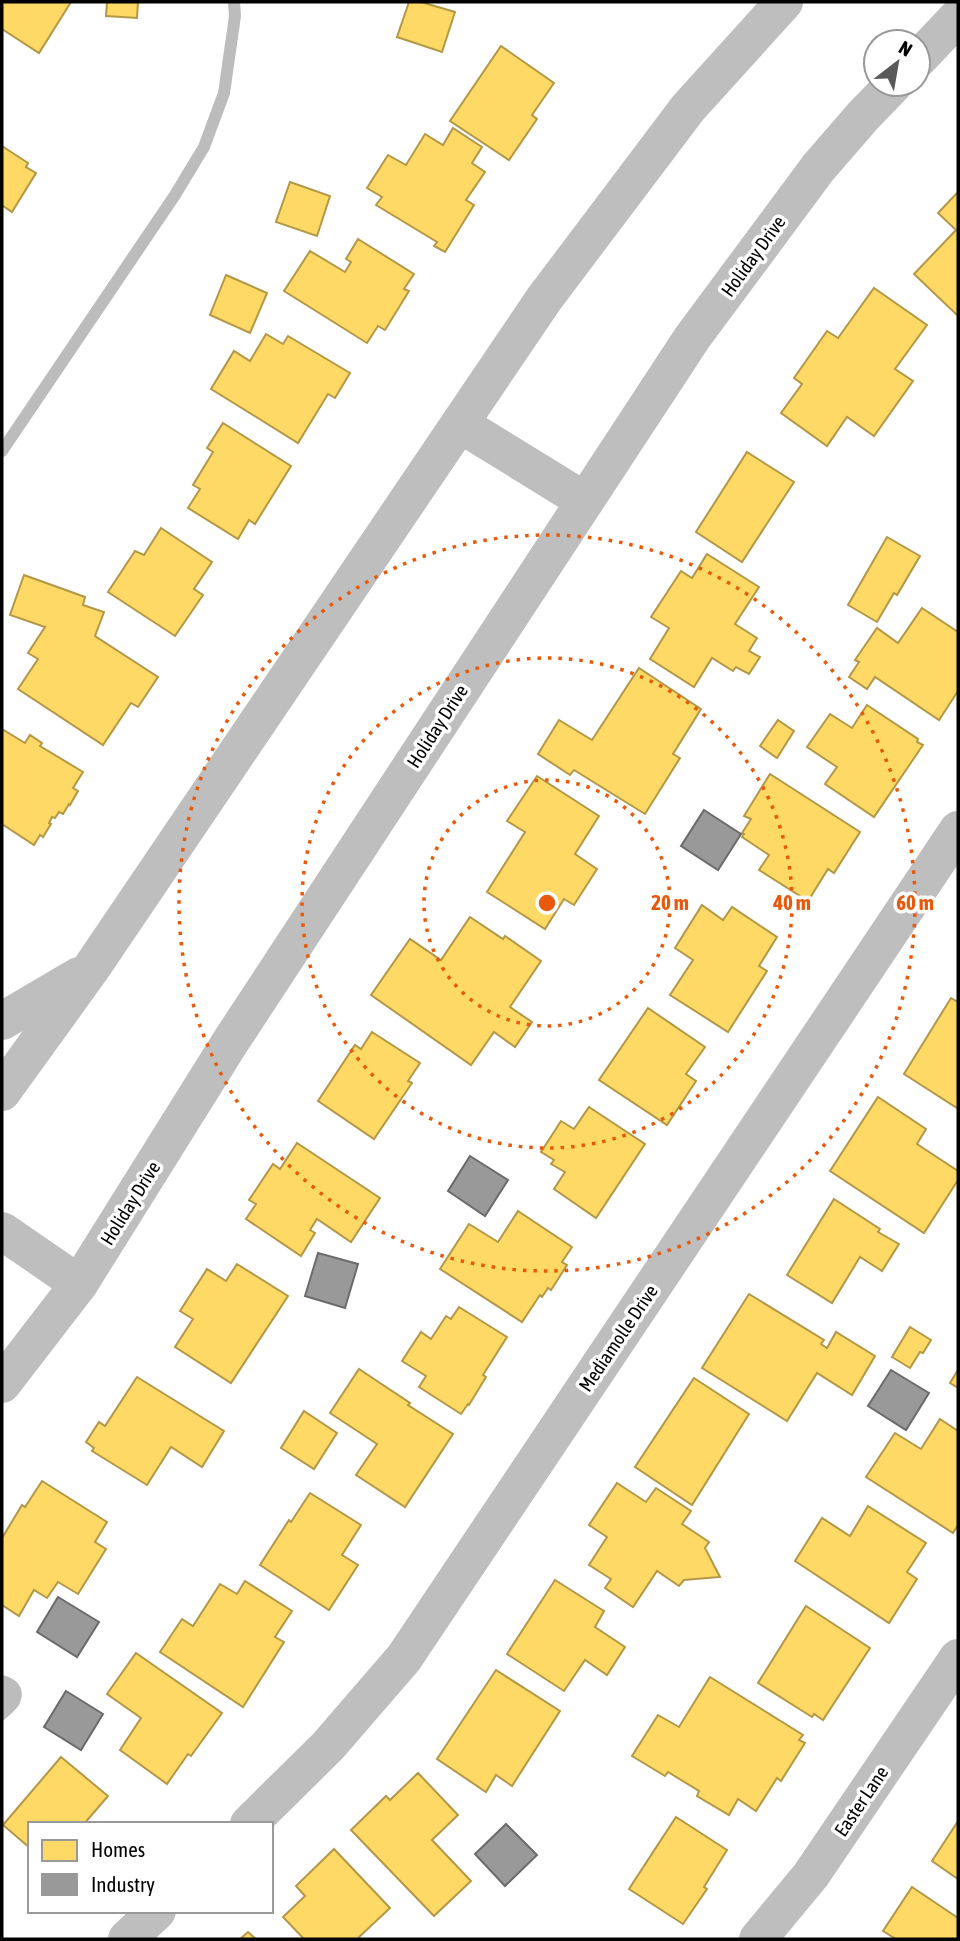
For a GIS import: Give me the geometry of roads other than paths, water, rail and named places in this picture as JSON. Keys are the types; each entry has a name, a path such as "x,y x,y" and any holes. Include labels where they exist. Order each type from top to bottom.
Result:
{"street":[{"path":"2,1092 90,970 544,299 688,108 784,2"},
{"path":"932,44 958,17"},
{"name":"Holiday Drive","path":"7,1367 79,1284 229,1044 692,338 827,157 880,98"},
{"path":"460,424 585,501"},
{"name":"Mediamolle Drive","path":"251,1822 328,1746 404,1658 958,830"},
{"path":"2,1021 90,970"},
{"path":"2,1231 79,1284"},
{"name":"Easter Lane","path":"758,1939 811,1875 958,1658"},
{"path":"127,1939 155,1913"}],"waterway":[{"path":"2,451 175,195 204,147 224,93 235,16 234,2"}]}
